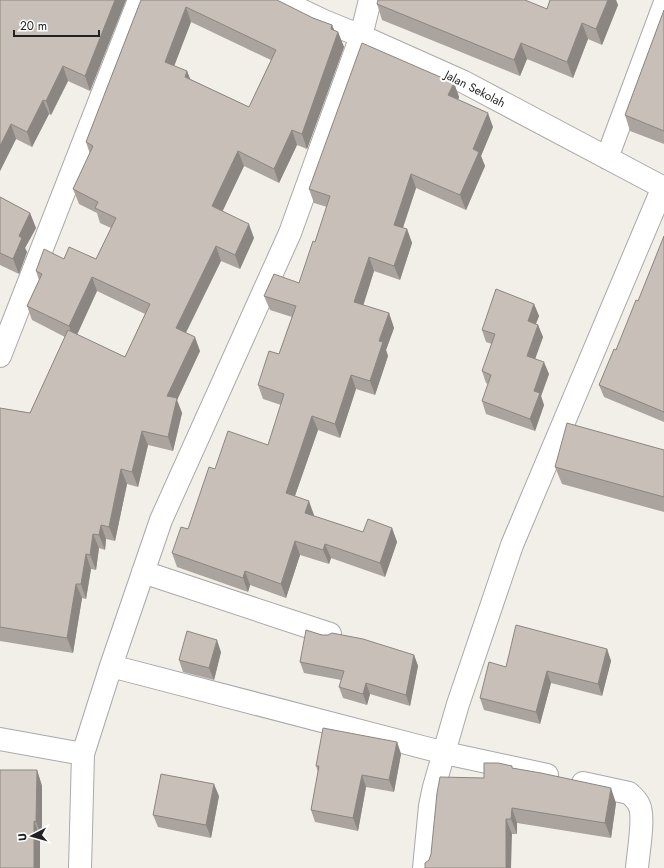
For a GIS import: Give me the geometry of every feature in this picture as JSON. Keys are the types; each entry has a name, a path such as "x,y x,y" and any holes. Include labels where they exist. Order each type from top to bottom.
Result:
{"street":[{"path":"0,356 139,0"},
{"name":"Jalan Sekolah","path":"280,0 324,21 464,82 664,187"},
{"path":"80,868 83,754 111,666 161,520 290,233 361,36 370,0"},
{"path":"607,158 664,6"},
{"path":"424,868 430,806 444,753 458,704 512,545 664,187"},
{"path":"143,572 330,634"},
{"path":"111,666 444,753 629,793 640,806 642,813 637,868"},
{"path":"0,739 83,754"}],"building":[{"path":"0,0 115,0 85,76 63,66 46,101 43,100 27,132 11,124 0,146"},
{"path":"141,0 277,0 313,18 332,25 331,29 338,32 302,134 292,130 274,169 238,151 212,206 249,224 235,255 216,246 176,328 195,337 167,396 177,398 168,437 142,431 132,472 121,469 109,527 101,525 99,535 93,534 90,555 86,554 81,584 76,584 67,638 0,627 0,408 30,413 68,330 125,357 150,304 92,277 69,326 27,306 42,274 36,271 44,249 64,259 69,247 96,259 116,218 95,208 98,202 73,189 93,146 86,142","holes":["186,7 276,50 249,107 185,77 187,71 165,62"]},
{"path":"378,0 525,0 547,9 550,0 608,0 596,29 582,23 567,62 521,43 514,60 377,4"},
{"path":"664,10 664,131 625,115"},
{"path":"362,43 454,83 448,95 488,113 473,149 479,152 460,195 411,174 394,225 407,229 394,266 369,257 354,302 389,313 379,341 383,342 370,381 351,375 335,424 312,416 286,493 309,501 305,513 363,532 368,519 392,528 380,563 325,544 323,550 295,541 281,584 245,571 243,578 172,553 181,527 188,529 209,467 215,469 228,431 268,445 284,394 258,385 269,351 279,354 296,306 264,296 274,274 299,283 313,241 315,242 330,196 309,189"},
{"path":"0,197 30,213 19,236 22,238 13,259 0,253"},
{"path":"664,236 664,412 599,385 614,349 616,350 636,300 638,301"},
{"path":"496,289 534,304 528,321 538,325 527,356 544,362 534,391 540,393 530,419 482,401 491,375 482,371 495,334 482,330"},
{"path":"567,423 664,450 664,497 555,467"},
{"path":"516,625 607,649 598,684 547,671 536,712 480,698 489,662 506,667"},
{"path":"306,630 322,635 332,633 363,639 414,655 406,695 366,683 363,694 339,687 344,671 300,662"},
{"path":"187,631 217,640 209,668 179,660"},
{"path":"323,728 397,742 389,780 362,775 353,818 311,810 319,766 316,766"},
{"path":"484,763 498,763 512,766 512,768 611,788 605,823 512,808 511,819 506,819 506,868 425,868 425,863 429,860 431,854 440,777 484,778"},
{"path":"0,770 37,770 36,822 34,821 34,868 0,868"},
{"path":"161,774 214,784 206,825 153,815"}]}
